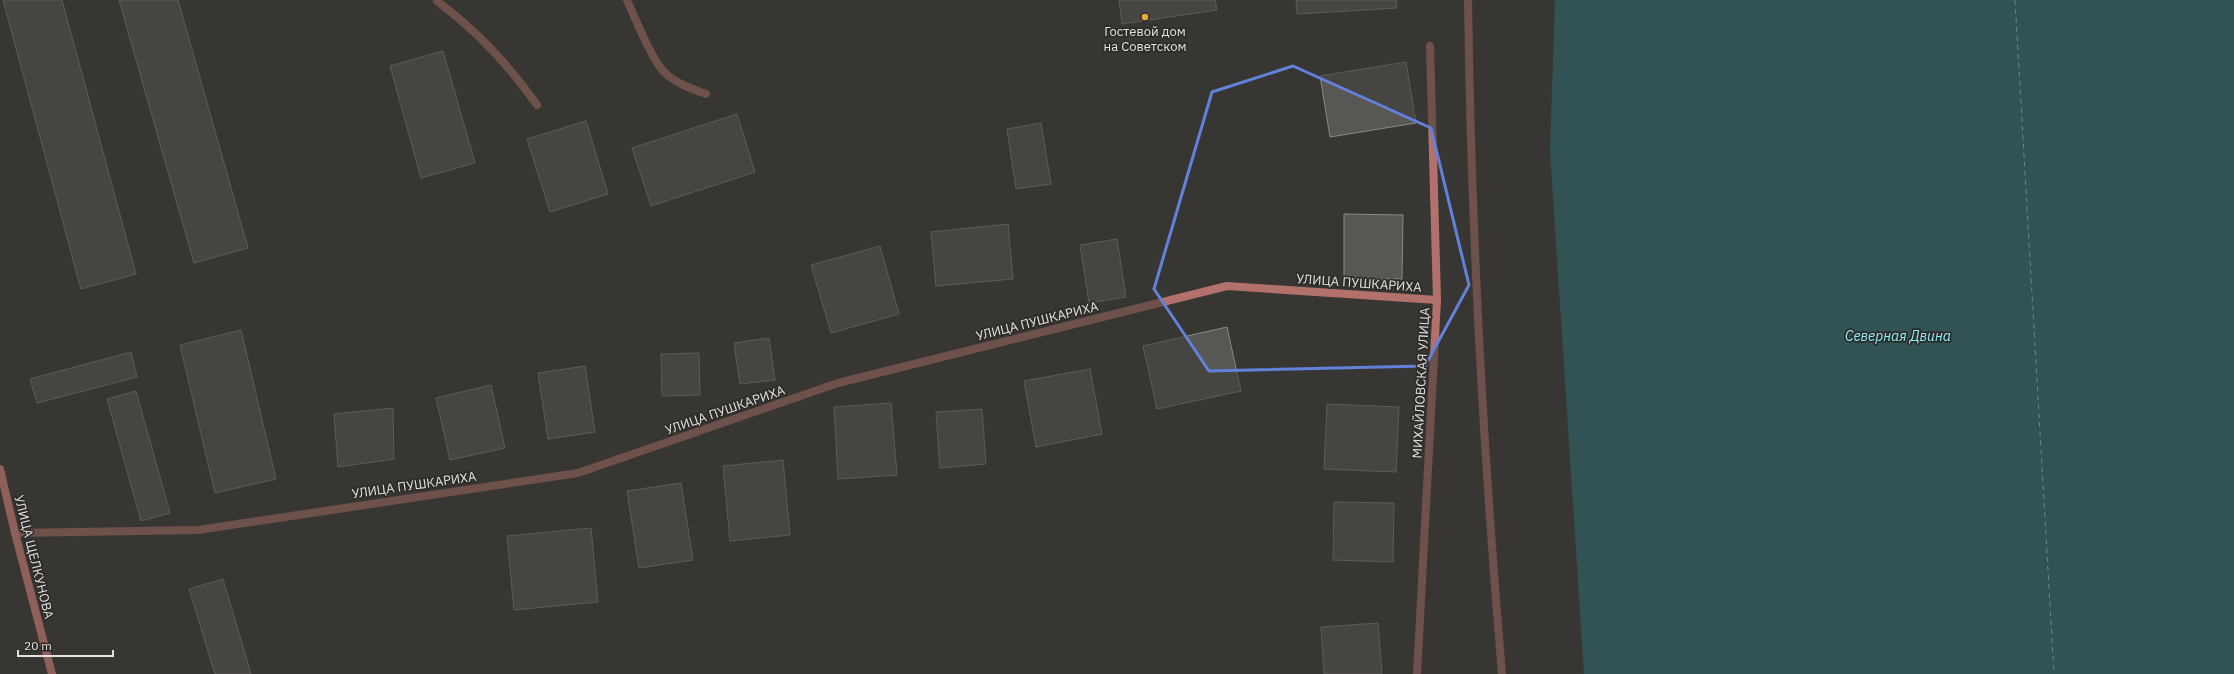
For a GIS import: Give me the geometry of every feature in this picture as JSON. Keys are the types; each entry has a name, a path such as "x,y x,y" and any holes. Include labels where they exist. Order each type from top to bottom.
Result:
{"main road":[{"name":"УЛИЦА ЩЕЛКУНОВА","path":"0,469 52,674"}],"street":[{"path":"437,0 465,21 518,77 537,104"},
{"path":"627,0 643,36 665,72 686,87 706,94"},
{"path":"1468,0 1469,125 1489,523 1502,674"},
{"name":"МИХАЙЛОВСКАЯ УЛИЦА","path":"1417,674 1437,300 1430,46"},
{"name":"УЛИЦА ПУШКАРИХА","path":"15,533 198,530 578,473 838,383 1227,286 1437,300"}],"highlighted area":[{"path":"1293,66 1431,128 1469,285 1425,366 1209,371 1154,289 1212,92"}],"water":[{"name":"Северная Двина","path":"1555,0 2234,0 2234,674 1584,674 1550,151"}],"building":[{"path":"3,0 62,0 136,274 81,289"},
{"path":"119,0 178,0 248,248 194,263"},
{"name":"Гостевой дом на Советском","path":"1119,0 1215,0 1217,10 1122,24"},
{"path":"1296,0 1396,0 1397,8 1297,14"},
{"path":"443,51 475,163 421,178 390,66"},
{"path":"1406,62 1416,123 1330,137 1320,76"},
{"path":"737,114 755,172 651,206 632,148"},
{"path":"586,121 608,194 550,212 527,139"},
{"path":"1041,123 1051,184 1016,189 1007,129"},
{"path":"1344,214 1403,215 1402,279 1344,279"},
{"path":"1008,224 1013,279 936,286 931,232"},
{"path":"1117,239 1126,297 1089,303 1080,245"},
{"path":"880,246 899,314 831,333 811,265"},
{"path":"1227,327 1241,391 1157,409 1143,346"},
{"path":"241,330 276,479 215,493 180,345"},
{"path":"769,338 775,380 740,384 734,343"},
{"path":"131,352 137,377 37,403 30,379"},
{"path":"699,353 700,395 662,396 661,354"},
{"path":"585,366 595,432 548,439 538,373"},
{"path":"1090,369 1102,434 1036,447 1024,381"},
{"path":"491,385 505,448 450,460 436,398"},
{"path":"136,391 170,513 141,521 107,399"},
{"path":"891,403 897,475 838,479 834,407"},
{"path":"1327,404 1399,407 1396,472 1324,469"},
{"path":"393,408 394,459 338,467 334,414"},
{"path":"982,409 986,464 940,468 936,412"},
{"path":"783,460 790,535 730,541 723,466"},
{"path":"681,483 693,560 639,568 627,491"},
{"path":"1334,502 1394,503 1393,562 1333,560"},
{"path":"591,528 598,602 514,610 507,536"},
{"path":"223,579 251,674 215,674 189,589"},
{"path":"1378,623 1382,674 1324,674 1321,627"}],"ferry route":[{"path":"2015,0 2054,674"}],"place":[{"name":"Гостевой дом на Советском","path":"1145,17"}]}
